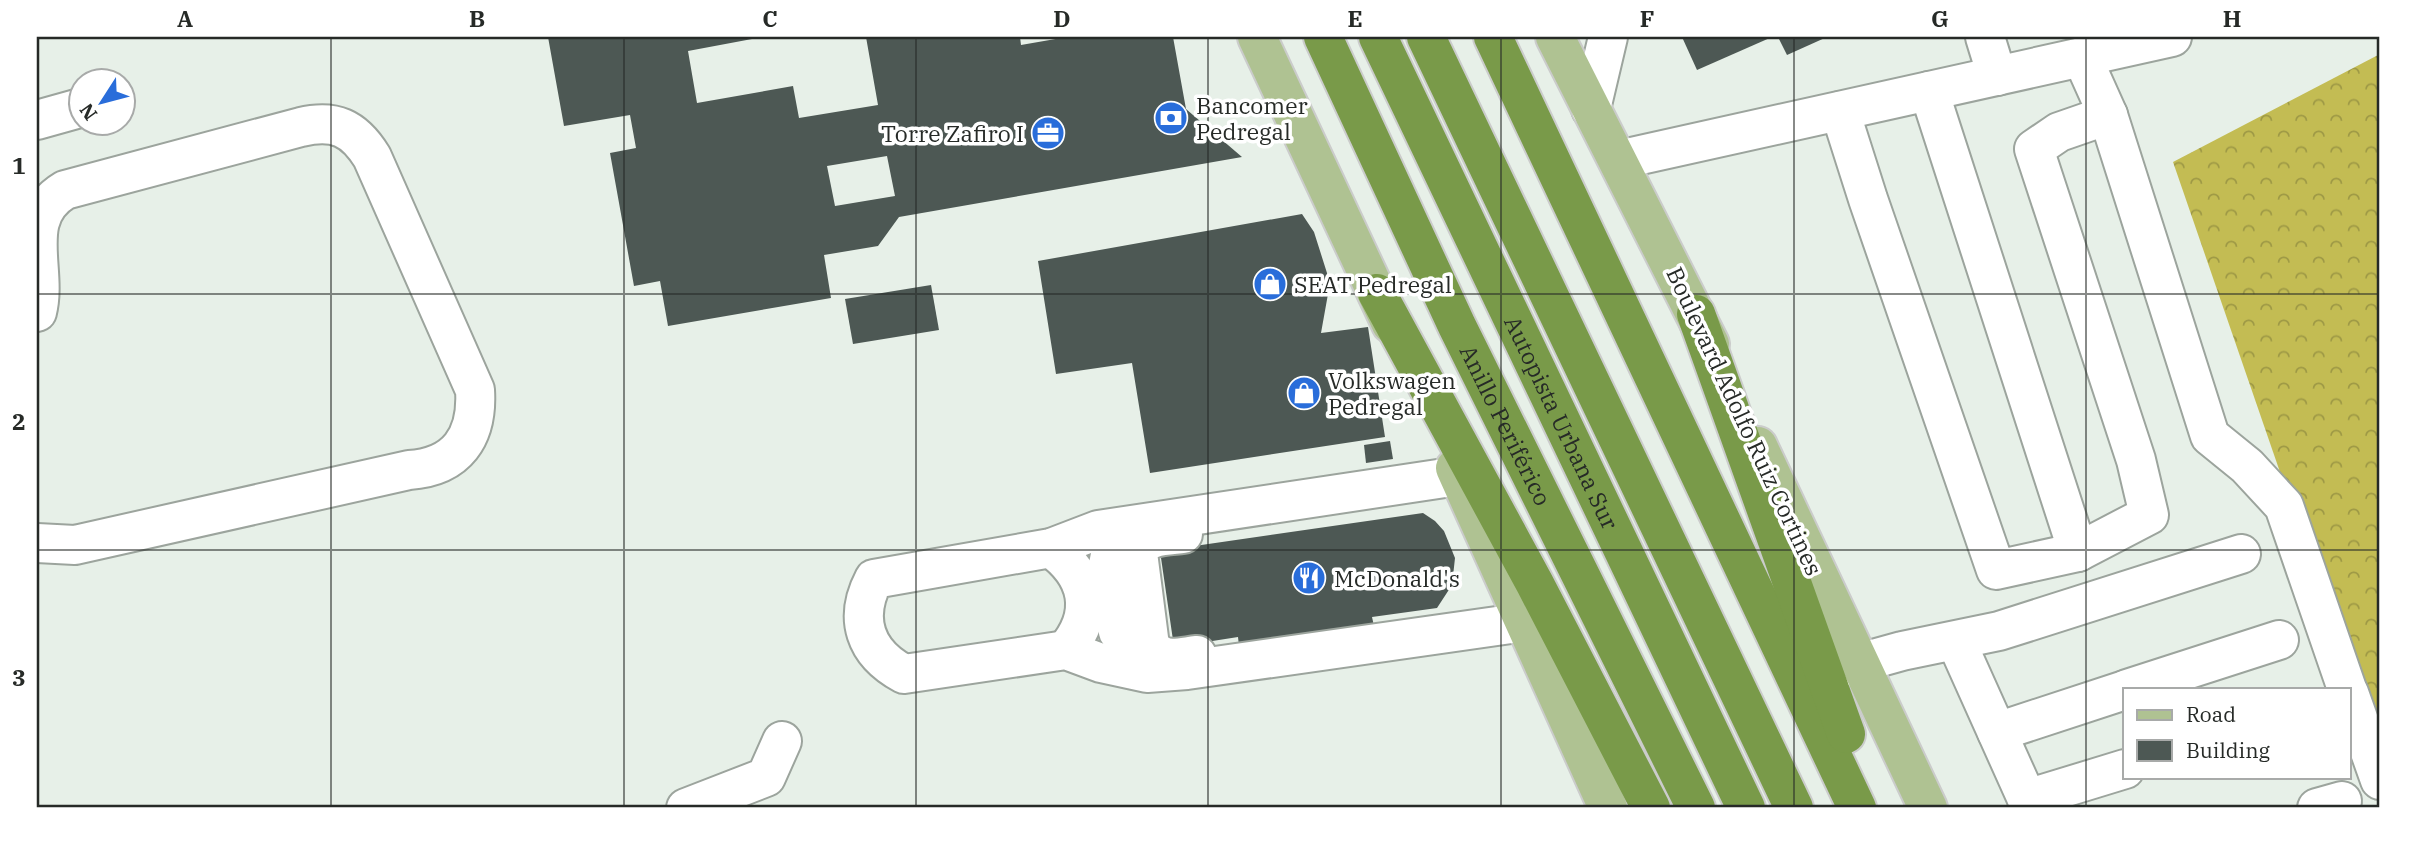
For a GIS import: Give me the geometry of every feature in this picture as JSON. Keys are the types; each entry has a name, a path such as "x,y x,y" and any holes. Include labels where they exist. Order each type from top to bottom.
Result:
{"highway":[{"name":"Anillo Periférico","path":"1323,37 1457,326 1696,808"},
{"name":"Autopista Urbana Sur","path":"1378,37 1746,808"},
{"name":"Autopista Urbana Sur","path":"1426,37 1794,808"},
{"path":"1493,37 1857,808"},
{"path":"1377,293 1535,584 1651,808"},
{"path":"1696,314 1842,667 1873,808"},
{"path":"1457,326 1535,584"}],"main road":[{"path":"1257,37 1377,293 1608,808"},
{"name":"Boulevard Adolfo Ruiz Cortines","path":"1555,37 1696,314"},
{"path":"1842,667 1928,808"}],"lane":[{"path":"1591,109 1608,37"},
{"path":"1985,37 1997,76"},
{"path":"1618,160 2172,37"},
{"path":"2082,57 2108,115 2210,436 2247,466 2284,506 2347,688"},
{"path":"1929,91 2078,552"},
{"path":"1840,111 1996,570 2078,552 2149,515 2136,460 2034,149 2059,132 2108,115"},
{"path":"37,120 66,112"},
{"path":"37,312 40,217 54,197 65,190 301,127 318,123 335,125 351,132 363,143 372,157 475,390 476,408 473,427 464,443 453,455 425,469 409,470 75,545 37,542"},
{"path":"1458,476 1098,530 1051,548 874,579 866,595 864,622 871,645 879,657 904,674 1066,650 1101,663 1147,673 1252,661 1525,622"},
{"path":"1252,661 1220,652 1167,659 1154,652 1148,639 1138,554 1142,544 1150,539 1255,521 1292,502"},
{"path":"1051,548 1067,560 1078,576 1085,595 1086,610 1082,625 1076,639 1066,650"},
{"path":"1842,667 1902,651 1999,631 2241,554"},
{"path":"2132,688 2279,640"},
{"path":"1956,641 2029,804 2123,770"},
{"path":"1997,732 2123,691"},
{"path":"2350,697 2380,780"},
{"path":"686,808 766,777 782,741"}],"green space":[{"path":"2380,54 2380,762 2173,162"}],"building":[{"path":"548,37 754,37 688,51 697,103 793,86 799,118 878,105 866,37 1020,37 1021,45 1067,37 1173,37 1186,109 1242,157 899,217 878,246 824,255 831,298 668,326 660,281 634,286 610,153 636,148 630,115 564,126","holes":["887,156 895,196 835,206 827,166"]},
{"path":"1682,37 1772,37 1697,70"},
{"path":"1778,37 1827,37 1787,55"},
{"path":"1302,214 1314,232 1327,273 1328,294 1321,333 1368,327 1385,437 1150,473 1132,363 1056,374 1038,261"},
{"path":"931,285 939,330 853,344 845,299"},
{"path":"1390,441 1393,459 1366,463 1364,445"},
{"name":"McDonald's","path":"1423,513 1444,531 1455,558 1452,585 1437,608 1372,617 1374,626 1239,646 1238,637 1174,647 1160,551"}],"place":[{"name":"Bancomer Pedregal","path":"1171,118"},
{"name":"Torre Zafiro I","path":"1048,133"},
{"name":"SEAT Pedregal","path":"1270,284"},
{"name":"Volkswagen Pedregal","path":"1304,393"},
{"name":"McDonald's","path":"1309,578"}]}
